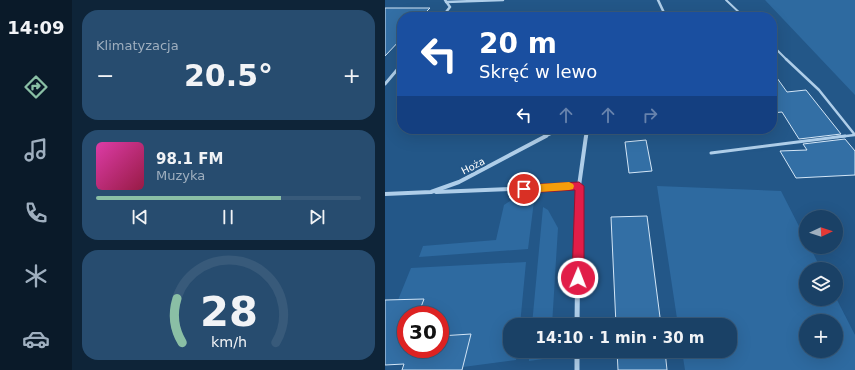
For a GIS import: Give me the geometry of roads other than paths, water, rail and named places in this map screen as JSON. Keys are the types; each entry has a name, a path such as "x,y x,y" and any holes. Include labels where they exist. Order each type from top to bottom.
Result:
{"street":[{"path":"445,1 503,0"},
{"path":"658,0 664,12"},
{"path":"445,1 450,7 446,12"},
{"path":"385,84 397,70"},
{"name":"Hoża","path":"385,194 431,192 459,182 551,134"},
{"path":"577,318 579,186 585,139 587,134"},
{"path":"431,192 579,186"},
{"path":"577,358 577,370"}],"lane":[{"path":"726,0 738,12"},
{"path":"711,153 855,136 819,90 777,50"}]}
